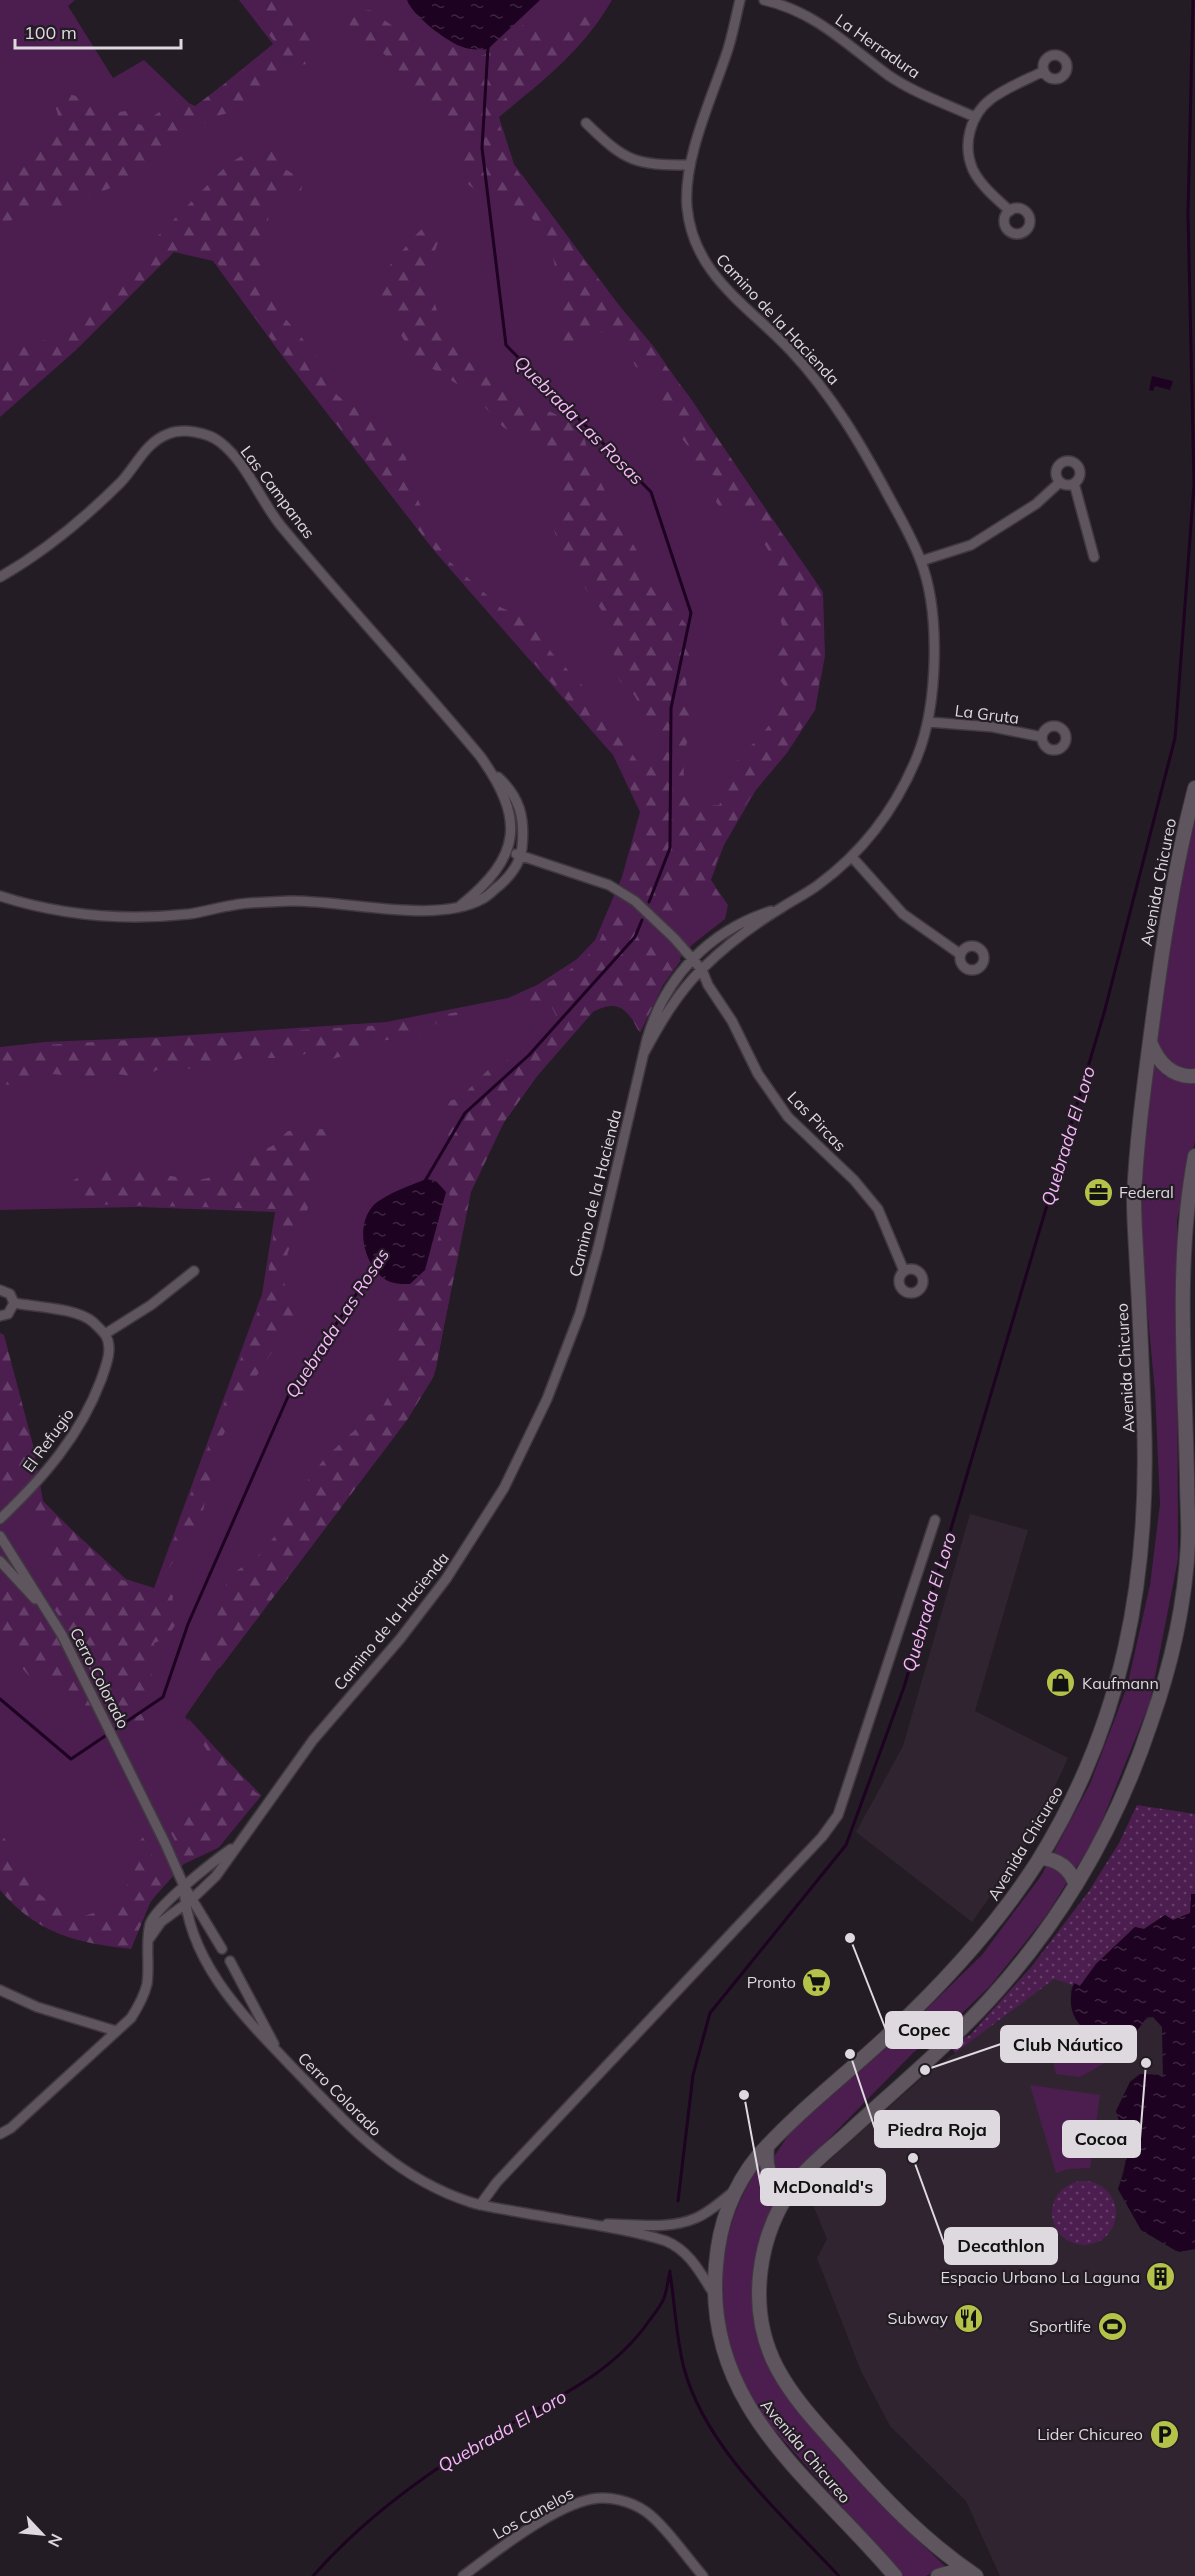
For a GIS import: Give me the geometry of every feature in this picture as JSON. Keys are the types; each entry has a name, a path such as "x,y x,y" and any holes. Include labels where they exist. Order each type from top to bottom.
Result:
{"main road":[{"name":"Avenida Chicureo","path":"895,2576 783,2453 751,2412 733,2380 723,2353 714,2294 719,2236 736,2190 749,2167 767,2146 910,2015 980,1941 1004,1911 1040,1857 1078,1788 1098,1738 1126,1645 1139,1579 1145,1520 1145,1453 1134,1202 1143,1092 1169,907 1195,788"},
{"path":"1150,1042 1160,1060 1172,1072 1195,1076"},
{"name":"Avenida Chicureo","path":"973,2574 921,2535 876,2489 808,2414 776,2366 762,2324 760,2273 762,2257 772,2224 797,2182 948,2042 987,2002 1033,1948 1076,1885 1116,1811 1142,1751 1164,1683 1179,1614 1188,1543 1182,1256 1187,1202 1195,1156"},
{"path":"1040,1857 1062,1864 1071,1873 1076,1885"},
{"path":"767,2146 766,2165 771,2176 783,2182 797,2182"},
{"path":"938,2576 952,2572 973,2574"}],"street":[{"name":"Camino de la Hacienda","path":"644,1053 678,997 702,970 780,908 818,885 852,857 884,819 919,754 928,722 934,676 934,634 921,561 862,446 825,390 790,349 707,267 693,236 687,206 690,165 729,45 740,0"},
{"name":"La Herradura","path":"764,0 811,18 846,40 889,75 921,93 975,117"},
{"path":"1010,211 987,189 973,169 968,140 975,117 989,100 1044,71"},
{"path":"586,123 615,151 631,159 651,165 690,165"},
{"name":"Las Campanas","path":"0,577 22,564 76,524 122,480 150,446 168,434 194,431 219,441 233,455 279,524 509,788 520,807 524,826 522,856"},
{"path":"1068,461 1079,468 1079,477 1074,483 1068,485 1060,482 1056,474 1057,468 1063,462 1068,461"},
{"path":"921,561 971,545 1027,510 1060,482"},
{"path":"1074,483 1094,557"},
{"name":"La Gruta","path":"928,722 993,727 1042,736"},
{"name":"Las Campanas","path":"460,906 496,873 508,852 511,825 507,799 491,770"},
{"path":"508,852 609,885 635,901 692,958"},
{"path":"0,896 73,914 130,918 191,914 235,905 290,901 404,910 460,906 482,900 510,876 522,856"},
{"path":"852,857 903,914 960,954"},
{"name":"Camino de la Hacienda","path":"149,1939 161,1922 188,1902 216,1876 313,1740 400,1639 446,1579 487,1517 519,1459 555,1379 585,1294 651,1026 661,1002 692,958 719,936 738,925 780,908"},
{"name":"Las Pircas","path":"692,958 702,970 708,985 732,1021 758,1074 788,1117 855,1180 878,1209 904,1270"},
{"path":"14,1303 80,1314 92,1321 105,1334 151,1305 194,1271"},
{"path":"0,1290 10,1294 14,1303"},
{"path":"0,1316 8,1314 14,1303"},
{"name":"El Refugio","path":"0,1519 51,1466 69,1443 92,1404 108,1359 109,1346 105,1334"},
{"path":"480,2205 497,2182 822,1837 838,1815 935,1520"},
{"name":"Cerro Colorado","path":"0,1536 50,1613 101,1711 184,1886 191,1930 238,2011 351,2130 406,2172 457,2197 480,2205 659,2239 672,2244 689,2256 714,2294"},
{"name":"Cerro Colorado","path":"0,1561 50,1613"},
{"name":"Camino de la Hacienda","path":"0,2134 10,2128 131,2018 141,2001 147,1984 150,1924 155,1913 184,1886 236,1846"},
{"name":"Cerro Colorado","path":"188,1902 222,1949"},
{"name":"Cerro Colorado","path":"230,1961 277,2052"},
{"path":"222,1985 237,1973"},
{"path":"0,1990 37,2007 116,2031"},
{"name":"Cerro Colorado","path":"585,2224 681,2223 703,2214 736,2190"},
{"name":"Los Canelos","path":"462,2576 549,2518 580,2503 601,2499 622,2501 646,2512 703,2576"}],"shaded area":[{"path":"970,1514 1028,1530 975,1711 1068,1758 1030,1840 972,1922 856,1832 903,1746"},
{"name":"Espacio Urbano La Laguna","path":"1054,1978 1074,1983 1070,1992 1104,2029 1137,2031 1142,2021 1153,2017 1162,2027 1163,2075 1140,2074 1130,2082 1116,2111 1127,2144 1126,2160 1118,2189 1141,2230 1178,2252 1195,2249 1195,2576 1000,2576 966,2501 890,2426 861,2371 817,2258 827,2239 804,2183 923,2077"}],"green space":[{"path":"0,0 75,0 68,6 113,78 144,60 194,108 273,44 239,0 612,0 601,18 575,50 499,117 514,164 618,304 654,347 823,592 825,656 815,710 787,753 756,790 724,845 711,880 728,905 725,919 693,944 661,979 639,1024 638,1031 630,1015 621,1007 609,1005 592,1010 540,1071 494,1137 470,1187 436,1369 406,1421 220,1666 185,1717 261,1795 218,1848 184,1864 150,1902 131,1948 0,1889 0,1337 41,1502 126,1579 154,1588 262,1294 275,1212 138,1207 0,1210 0,1047 45,1042 386,1022 508,998 537,985 577,959 595,940 622,877 640,812 613,755 436,553 280,353 213,261 174,252 75,351 0,417"},
{"path":"242,0 286,0 303,23 320,33 307,64 292,66 269,83 241,110 212,117 192,133 158,153 117,185 70,206 25,215 0,225 0,179 45,144 56,127 58,114 51,96 52,86 62,87 67,93 84,99 96,111 104,114 126,111 140,125 179,99 195,106 277,45"},
{"path":"370,10 397,29 414,32 424,42 425,58 441,61 446,45 473,56 482,55 494,49 523,25 555,27 591,14 604,12 569,56 497,117 512,163 532,193 689,396 821,592 823,656 815,708 786,752 755,789 723,844 710,879 726,905 715,906 701,901 681,903 670,922 621,881 642,813 614,754 426,540 261,326 215,260 174,251 67,357 0,415 0,368 7,352 55,337 67,321 89,302 120,284 130,274 152,242 228,164 271,142 285,169 303,180 301,191 297,194 284,191 269,197 263,258 266,285 278,310 318,357 328,372 335,393 345,402 376,419 393,437 406,458 410,481 436,542 449,561 500,607 529,620 552,653 592,696 637,761 654,759 659,753 660,740 644,717 635,696 620,681 615,667 611,623 564,559 554,530 564,479 559,466 552,457 503,427 473,394 417,359 395,324 379,309 377,299 380,281 416,235 430,224 442,231 431,262 431,291 438,314 453,347 506,391 570,421 584,437 591,463 618,517 652,578 689,629 691,646 686,682 690,701 689,734 683,758 684,777 692,796 700,803 706,806 719,805 729,770 764,732 783,699 785,687 774,672 772,665 787,641 781,622 776,576 769,551 738,511 722,509 716,502 723,482 714,475 700,478 692,476 691,450 676,431 650,370 636,367 627,350 611,335 584,332 572,343 561,341 558,286 551,250 544,234 533,219 518,208 484,194 466,182 462,169 463,146 457,129 417,91 383,53 370,44 347,35 354,18 360,12"},
{"path":"1195,815 1195,1141 1177,1220 1178,1559 1150,1702 1096,1836 1046,1916 991,1985 953,2022 914,2052 797,2171 788,2175 782,2174 774,2168 773,2158 790,2133 907,2028 982,1955 1041,1876 1090,1784 1127,1687 1150,1585 1160,1504 1155,1392 1140,1232 1146,1116 1162,982 1187,845"},
{"path":"610,908 661,941 681,960 663,985 640,1033 627,1013 616,1006 593,1012 538,1075 504,1122 471,1192 434,1376 407,1420 220,1668 204,1670 197,1665 212,1634 225,1587 232,1574 258,1556 275,1536 302,1488 325,1458 356,1429 366,1416 381,1410 390,1393 395,1378 398,1355 394,1332 395,1302 403,1291 413,1287 427,1274 451,1188 441,1173 446,1156 448,1128 441,1103 460,1098 489,1069 522,1053 539,1041 556,1015 551,1006 511,1001 558,977 591,953 600,940"},
{"path":"480,1008 440,1020 421,1037 365,1042 346,1055 325,1061 308,1053 291,1058 244,1058 199,1069 164,1067 138,1078 118,1074 77,1077 54,1074 22,1084 0,1085 0,1050 44,1045 386,1025"},
{"path":"338,1128 315,1164 309,1187 308,1208 288,1252 282,1276 288,1294 296,1299 299,1309 240,1402 218,1445 200,1524 158,1583 266,1290 277,1209 79,1204 63,1187 82,1175 105,1169 139,1169 195,1181 208,1178 272,1146 288,1131"},
{"path":"0,1333 4,1335 33,1445 43,1501 122,1580 168,1591 173,1596 172,1606 167,1614 175,1625 167,1638 154,1643 155,1655 144,1721 138,1726 119,1725 76,1644 47,1597 52,1553 56,1539 0,1483"},
{"path":"0,1570 29,1600 58,1638 103,1722 81,1715 65,1692 30,1677 14,1659 11,1651 0,1645"},
{"path":"188,1718 261,1796 219,1847 185,1863 165,1820 194,1804 209,1787 212,1777 209,1754"},
{"path":"1137,1805 1195,1814 1195,1894 1191,1895 1191,1913 1173,1920 1165,1915 1144,1929 1135,1927 1096,1964 1079,1987 1054,1979 955,2053 949,2045 970,2035 1032,1966 1089,1891 1119,1843"},
{"path":"0,1833 17,1854 24,1873 38,1893 67,1915 84,1916 103,1910 125,1890 137,1865 135,1853 137,1846 144,1836 163,1884 150,1903 131,1949 93,1943 59,1934 28,1917 14,1905 0,1890"},
{"path":"1071,2041 1112,2059 1080,2077 1056,2074 1050,2050"},
{"path":"1030,2085 1100,2095 1090,2168 1068,2169 1056,2173"},
{"path":"761,2164 783,2190 766,2228 755,2269 753,2310 763,2352 785,2392 835,2454 888,2511 945,2566 926,2576 902,2576 768,2423 751,2398 738,2369 723,2310 722,2280 725,2249 733,2220 745,2191"},
{"path":"1084,2181 1096,2183 1107,2190 1114,2201 1116,2213 1114,2225 1107,2236 1096,2243 1084,2245 1072,2243 1061,2236 1054,2225 1052,2213 1054,2201 1061,2190 1072,2183"}],"water":[{"path":"407,0 540,0 488,49 478,50 460,46 438,33 415,13"},
{"path":"1152,376 1173,381 1170,390 1155,386 1153,391 1149,390"},
{"path":"426,1179 436,1181 446,1192 425,1270 410,1284 389,1281 376,1271 367,1254 363,1234 367,1215 372,1207 383,1198"},
{"path":"1191,1894 1195,1894 1195,2249 1178,2252 1141,2230 1118,2189 1125,2168 1126,2150 1116,2111 1130,2082 1140,2074 1163,2075 1162,2027 1153,2017 1147,2017 1137,2031 1109,2029 1093,2036 1076,2020 1071,1999 1074,1983 1080,1986 1096,1964 1135,1927 1144,1929 1165,1915 1173,1920 1190,1913"}],"waterway":[{"name":"Quebrada El Loro","path":"678,2201 693,2075 710,2013 846,1845 904,1687 1104,1013 1175,738 1194,485 1188,213 1193,0"},
{"name":"Quebrada Las Rosas","path":"488,47 482,148 506,345 651,492 691,613 671,708 670,848 649,902"},
{"name":"Quebrada Las Rosas","path":"425,1181 465,1113 529,1055 635,937 642,920"},
{"name":"Quebrada Las Rosas","path":"0,1699 71,1759 163,1697 188,1624 290,1392 376,1265"},
{"name":"Quebrada El Loro","path":"313,2576 365,2524 423,2478 488,2436 563,2395 610,2363 631,2343 663,2301 670,2271"},
{"path":"670,2273 681,2357 694,2397 709,2426 749,2480 839,2576"}],"place":[{"name":"Federal","path":"1098,1192"},
{"name":"Kaufmann","path":"1061,1683"},
{"name":"Copec","path":"850,1938"},
{"name":"Pronto","path":"817,1982"},
{"name":"Piedra Roja","path":"850,2054"},
{"name":"Cocoa","path":"1146,2063"},
{"name":"Club Náutico","path":"925,2070"},
{"name":"McDonald's","path":"744,2095"},
{"name":"Decathlon","path":"913,2158"},
{"name":"Espacio Urbano La Laguna","path":"1161,2277"},
{"name":"Subway","path":"969,2318"},
{"name":"Sportlife","path":"1112,2326"},
{"name":"Lider Chicureo","path":"1164,2434"}]}
